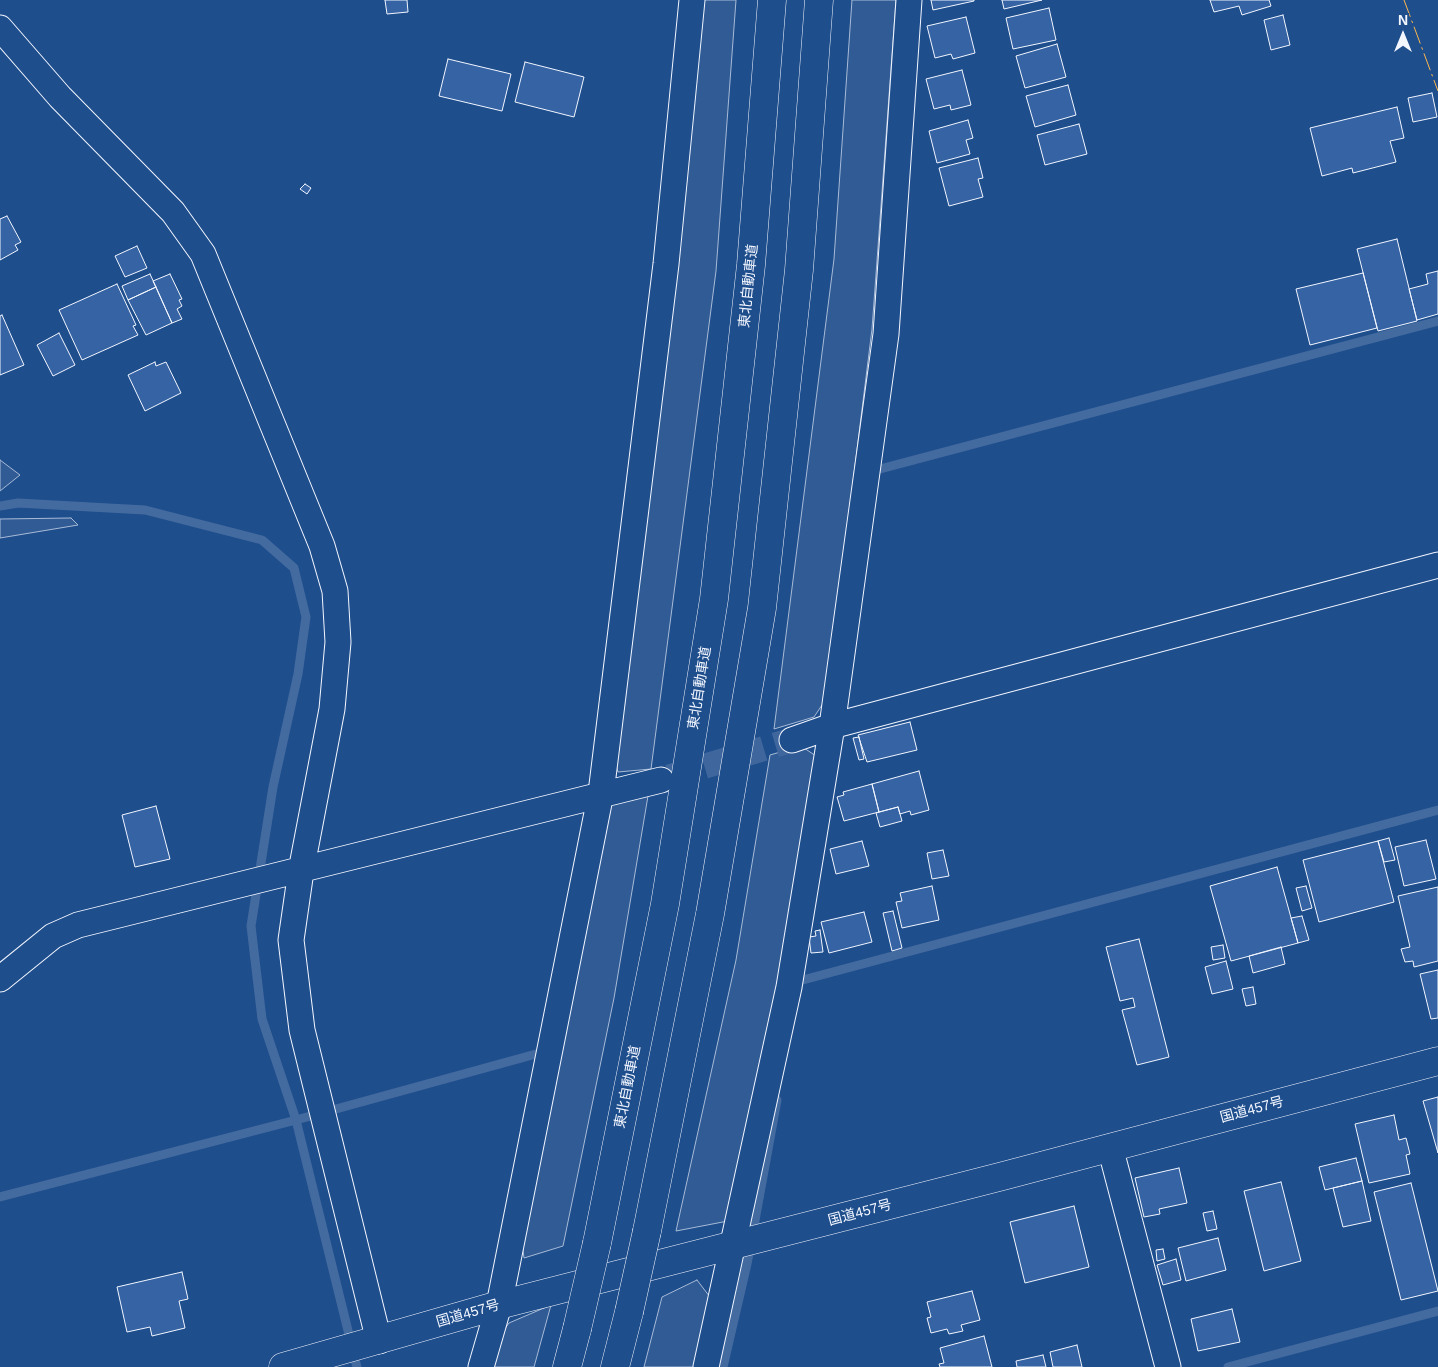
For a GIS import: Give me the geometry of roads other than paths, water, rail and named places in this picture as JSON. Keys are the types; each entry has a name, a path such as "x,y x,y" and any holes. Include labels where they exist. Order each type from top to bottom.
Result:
{"highway":[{"name":"東北自動車道","path":"567,1367 597,1243 665,904 714,599 751,265 772,0"},
{"path":"616,1367 647,1231 710,914 762,608 799,270 819,0"},
{"name":"国道457号","path":"283,1367 499,1305 1438,1061"}],"street":[{"path":"481,1367 499,1305 601,793 666,264 692,0"},
{"path":"706,1367 789,987 832,726 886,334 909,0"},
{"path":"0,28 60,98 173,212 202,254 322,546 335,591 338,642 332,709 301,871 291,940 302,1030 379,1341"},
{"path":"792,740 832,726 1438,565"},
{"path":"0,980 52,936 78,925 301,871 601,793 661,780"},
{"path":"1110,1147 1168,1367"}],"waterway":[{"path":"880,469 1438,321"},
{"path":"0,506 18,503 145,510 262,540 294,568 306,617 298,674 273,787 251,926 262,1019 296,1120 357,1367"},
{"path":"798,989 799,981 1438,810"},
{"path":"0,1197 296,1120 536,1054"},
{"path":"723,1367 747,1264 777,1100"},
{"path":"1228,1367 1438,1311"}],"tunnel":[{"path":"669,777 792,740"}]}
